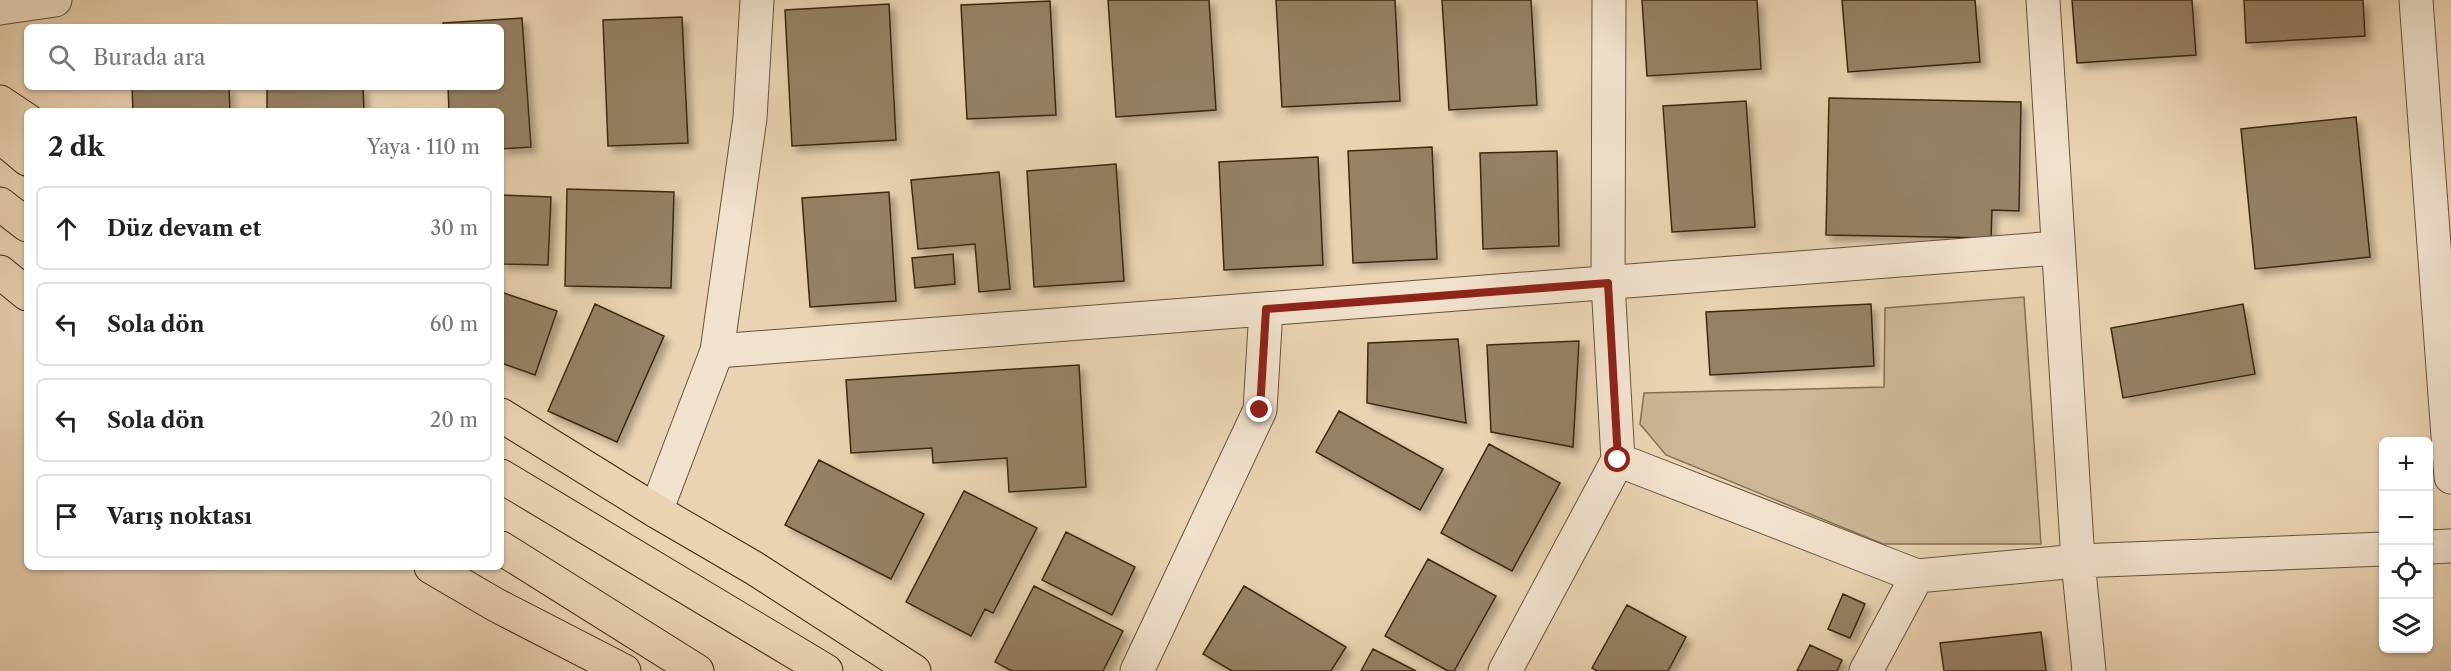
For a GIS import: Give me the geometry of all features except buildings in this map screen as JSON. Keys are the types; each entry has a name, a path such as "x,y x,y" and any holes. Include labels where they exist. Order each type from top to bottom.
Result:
{"main road":[{"path":"0,102 24,118"},
{"path":"0,136 24,156"},
{"path":"0,204 24,223"},
{"path":"0,273 24,292"},
{"path":"504,417 656,511 754,568 914,671"},
{"path":"504,478 826,671"},
{"path":"504,550 697,671"},
{"path":"436,570 496,605 624,671"}],"street":[{"path":"0,8 55,0"},
{"path":"656,511 717,351 750,118 757,0"},
{"path":"1505,671 1618,460 1608,283 1609,0"},
{"path":"2043,0 2078,561 2089,671"},
{"path":"2416,0 2451,477"},
{"path":"717,351 2057,249"},
{"path":"1137,671 1260,410 1266,309"},
{"path":"1618,460 1917,576 2078,561 2379,549"},
{"path":"2433,547 2451,546"},
{"path":"1866,671 1917,576"}],"shaded area":[{"path":"2024,297 2041,544 1883,544 1666,455 1640,424 1644,393 1884,387 1885,308"}],"route":[{"path":"1260,410 1266,309 1608,283 1618,460"}]}
